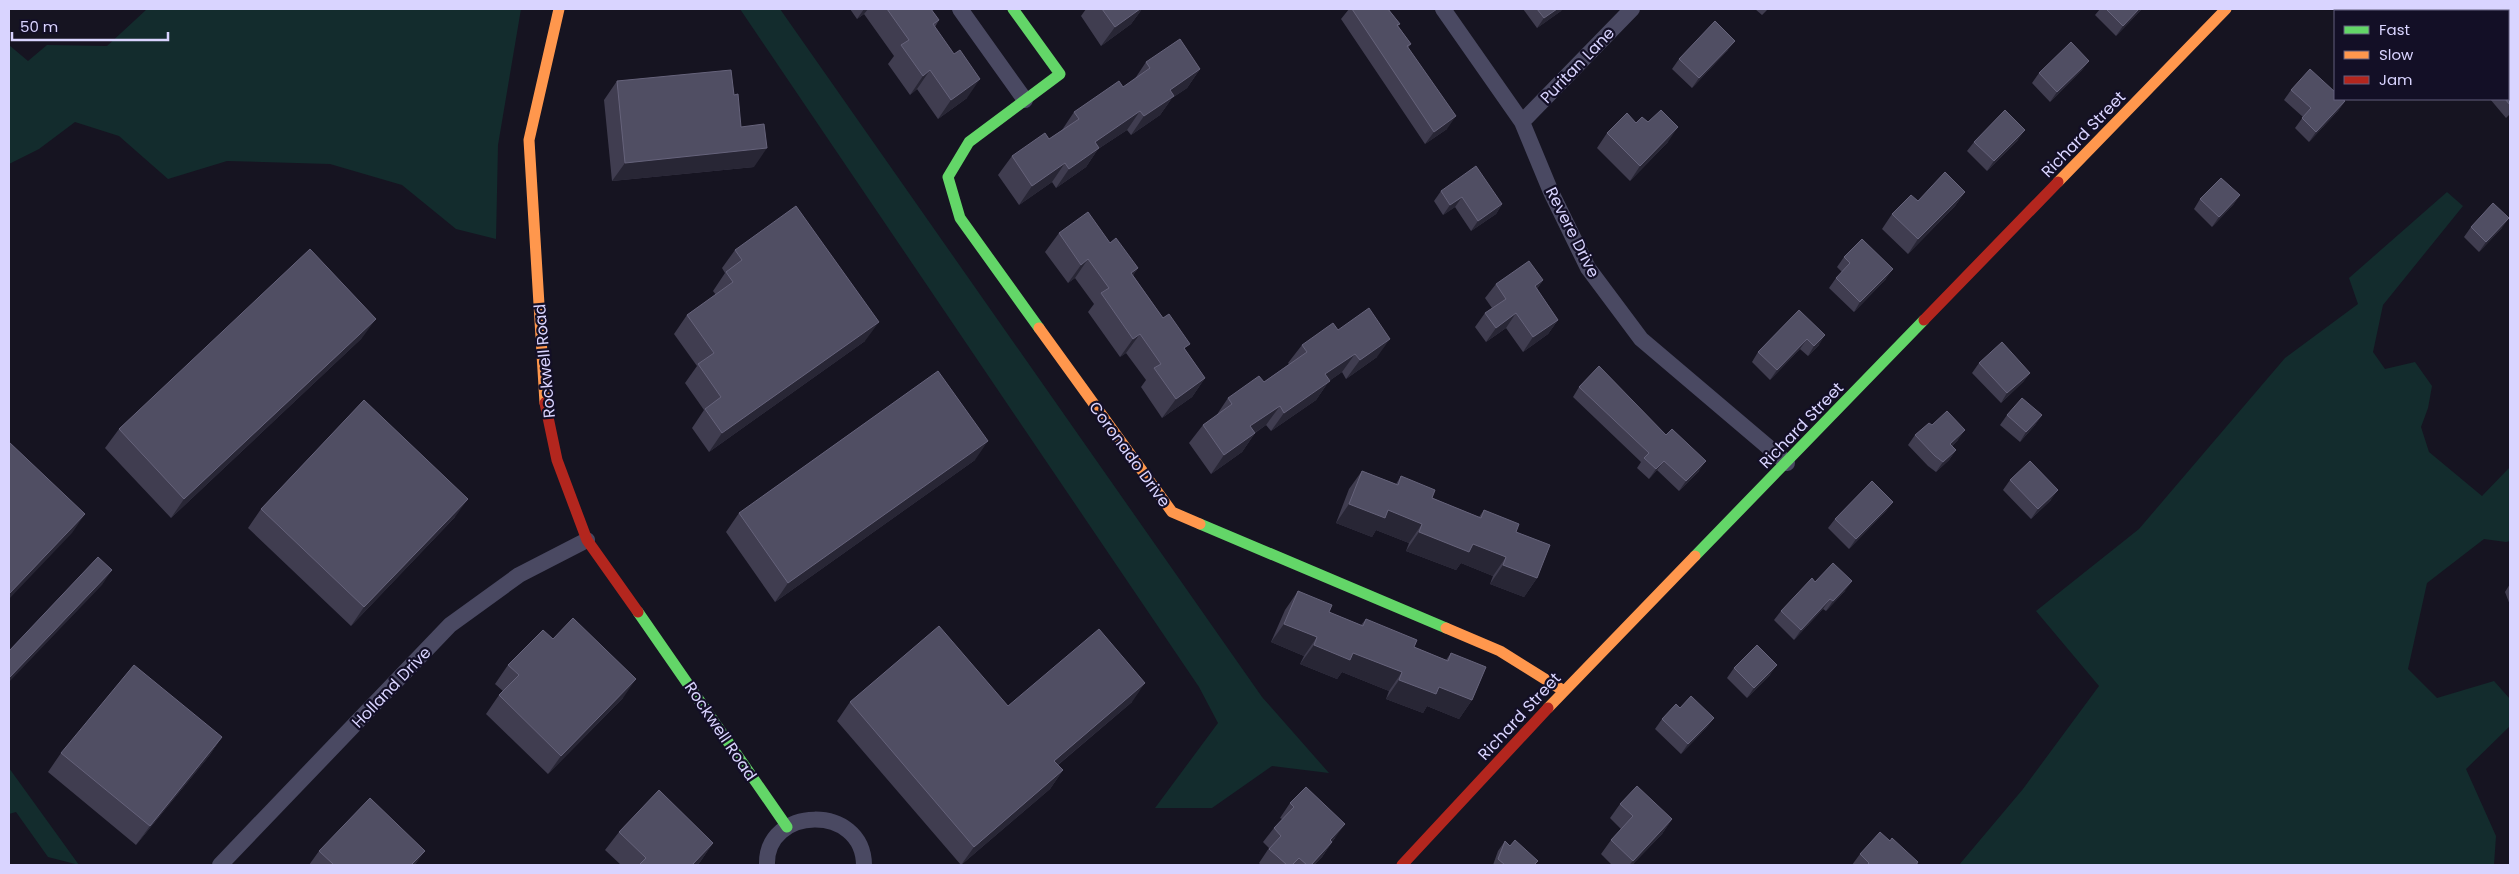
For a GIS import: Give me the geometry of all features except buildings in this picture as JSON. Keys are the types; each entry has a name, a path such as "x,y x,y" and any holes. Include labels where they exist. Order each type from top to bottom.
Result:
{"street":[{"name":"Rockwell Road","path":"559,9 543,70 529,140 544,399 556,460 587,540 713,718 787,827"},
{"path":"960,9 1025,100"},
{"name":"Coronado Drive","path":"1013,9 1060,74 969,142 948,177 960,218 1172,512 1500,651 1564,691"},
{"name":"Revere Drive","path":"1443,9 1522,122 1551,192 1588,268 1641,339 1787,463"},
{"name":"Puritan Lane","path":"1522,122 1632,9"},
{"name":"Richard Street","path":"1402,865 1564,691 2226,9"},
{"name":"Holland Drive","path":"220,865 450,625 519,575 587,540"},
{"path":"767,865 766,859 774,841 787,827 805,819 824,819 842,826 856,839 864,856 864,865"}],"green space":[{"path":"147,9 521,9 498,145 496,239 456,229 402,185 330,164 227,161 168,179 119,136 75,122 39,149 9,164 9,45 28,61 47,45 107,46"},
{"path":"740,9 780,9 1262,697 1329,773 1272,766 1212,808 1155,808 1218,723 1199,687"},
{"path":"2447,192 2463,206 2383,305 2373,352 2385,369 2415,362 2432,386 2428,408 2421,427 2429,452 2482,496 2510,467 2510,541 2484,539 2427,583 2408,669 2437,698 2494,681 2510,699 2510,726 2466,769 2496,836 2494,865 1959,865 2023,789 2099,686 2036,611 2139,529 2285,358 2358,304 2349,278"},
{"path":"9,768 79,865 48,857 16,812 9,814"}],"traffic: fast":[{"path":"1013,9 1060,74 969,142 948,177 960,218 1039,328"},
{"path":"1695,556 1924,320"},
{"path":"1200,524 1446,628"},
{"path":"638,612 787,827"}],"traffic: slow":[{"path":"545,403 529,140 559,9"},
{"path":"2058,182 2226,9"},
{"path":"1039,328 1172,512 1200,524"},
{"path":"1548,708 1695,556"},
{"path":"1446,628 1500,651 1564,691"}],"traffic: jam":[{"path":"1924,320 2058,182"},
{"path":"545,403 557,460 587,540 638,612"},
{"path":"1402,865 1548,708"}]}
